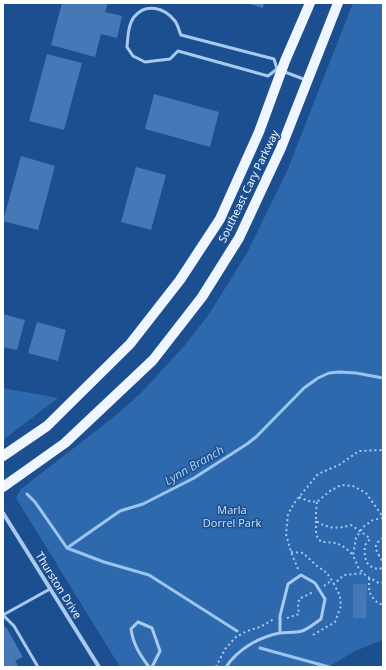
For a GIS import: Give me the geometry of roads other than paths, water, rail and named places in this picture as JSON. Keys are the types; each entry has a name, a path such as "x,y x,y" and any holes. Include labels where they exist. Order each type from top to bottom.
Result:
{"main road":[{"name":"Southeast Cary Parkway","path":"3,456 47,426 130,344 180,280 220,219 259,132 280,70 310,3"},
{"name":"Southeast Cary Parkway","path":"3,487 65,443 153,360 202,297 239,238 281,148 338,3"}],"street":[{"name":"Thurston Drive","path":"3,512 99,667"}],"lane":[{"path":"280,70 268,76 178,50 170,59 145,62 133,56 127,47 128,31 134,17 144,10 154,7 167,13 176,22 181,35 274,59 280,70 308,81"},
{"path":"226,667 240,651 256,640 280,633 303,631 321,619 325,599 315,583 302,575 288,584 280,616 280,633"},
{"path":"38,667 14,626 3,615 50,589"},
{"path":"148,667 137,651 132,638 131,629 138,622 152,628 160,651 152,667"}],"waterway":[{"name":"Lynn Branch","path":"67,548 120,511 143,504 194,478 247,444 256,437 304,388 318,378 329,373 339,372 356,373 383,378"},
{"name":"Lynn Branch","path":"27,494 35,502 67,548"},
{"path":"67,548 104,562 149,575 237,631"},
{"path":"260,648 329,667"}],"park label":[{"name":"Marla Dorrel Park","path":"232,515"}]}
